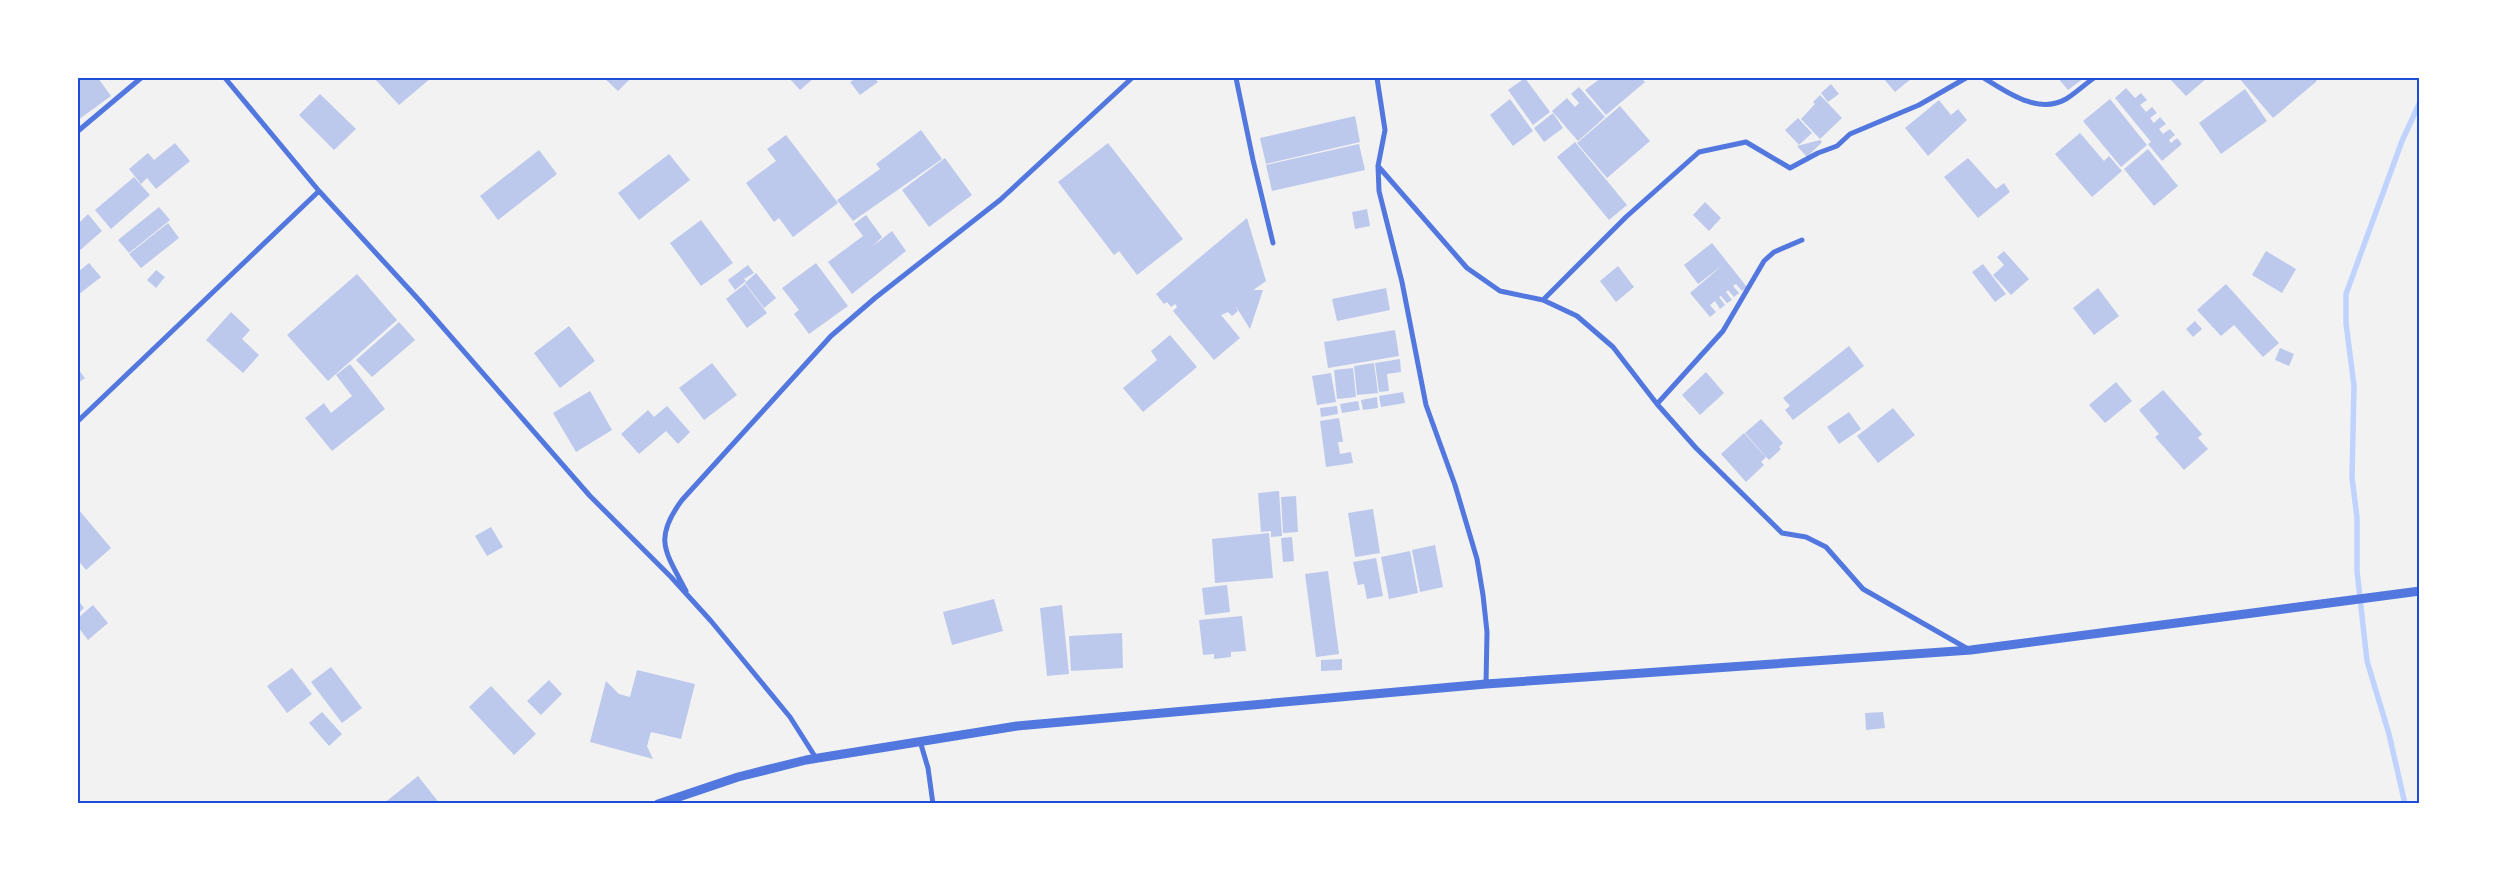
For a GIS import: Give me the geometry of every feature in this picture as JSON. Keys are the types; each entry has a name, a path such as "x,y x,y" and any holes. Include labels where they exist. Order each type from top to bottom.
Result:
{"street":[{"path":"78,131 141,78"},
{"path":"225,78 319,192 419,300 590,496 690,598 777,701 816,758"},
{"path":"690,598 674,568 665,545 664,532 669,517 682,500 831,336 875,298 1000,200 1132,78"},
{"path":"1236,78 1273,244"},
{"path":"1377,78 1385,130 1378,166 1379,191 1402,282 1426,404 1455,485 1477,559 1483,595 1486,632 1486,684"},
{"path":"1542,300 1626,217 1699,152 1746,142 1790,168 1818,153 1837,146 1850,134 1919,105 1966,78"},
{"path":"1984,78 2018,98 2039,105 2065,100 2094,78"},
{"path":"1378,166 1467,268 1500,291 1542,300 1577,316 1613,347 1657,404 1696,448 1782,533 1806,537 1826,547 1863,589 1971,650"},
{"path":"78,421 319,192"},
{"path":"1657,404 1723,331 1764,261 1774,252 1802,240"},
{"path":"658,804 738,777 816,758 1018,726 1486,684 1971,650 2420,591"},
{"path":"920,741 928,768 933,804"}],"building":[{"path":"78,78 98,78 111,96 78,120"},
{"path":"374,78 431,78 399,105"},
{"path":"604,78 631,78 618,91"},
{"path":"789,78 814,78 800,90"},
{"path":"857,78 874,78 878,82 860,95 850,82"},
{"path":"1525,78 1550,112 1533,125 1508,90"},
{"path":"1601,78 1641,78 1645,82 1606,115 1585,90"},
{"path":"1883,78 1912,78 1895,92"},
{"path":"2058,78 2084,78 2068,90"},
{"path":"2169,78 2207,78 2186,96"},
{"path":"2239,78 2314,78 2317,81 2273,118"},
{"path":"1831,84 1839,94 1828,102 1821,93"},
{"path":"1579,87 1605,117 1578,141 1552,111 1567,98 1575,107 1579,103 1571,94"},
{"path":"2126,88 2135,98 2141,93 2147,100 2140,105 2146,112 2152,107 2157,113 2150,118 2154,123 2160,117 2166,124 2159,129 2163,134 2170,129 2175,135 2169,140 2171,143 2177,138 2182,144 2162,161 2148,144 2151,142 2115,98"},
{"path":"2245,89 2267,121 2221,154 2199,123"},
{"path":"320,94 356,129 334,150 299,115"},
{"path":"1820,95 1842,118 1820,139 1801,119 1815,104 1813,102"},
{"path":"1510,99 1533,131 1513,146 1490,115"},
{"path":"2110,99 2147,145 2121,167 2083,121"},
{"path":"1939,100 1951,115 1958,109 1967,120 1928,156 1905,128"},
{"path":"1620,106 1650,141 1607,178 1577,143"},
{"path":"1553,113 1563,128 1544,142 1534,128"},
{"path":"1355,116 1360,142 1266,164 1260,138"},
{"path":"1798,118 1812,133 1799,145 1785,130"},
{"path":"921,130 942,159 853,221 837,200 880,169 876,164"},
{"path":"2080,133 2104,161 2109,156 2122,171 2092,197 2055,154"},
{"path":"786,135 838,203 793,237 779,218 774,222 746,183 776,161 767,149"},
{"path":"1820,140 1822,142 1807,157 1797,146"},
{"path":"1575,142 1627,205 1609,220 1557,157"},
{"path":"175,143 190,161 156,189 147,178 141,184 129,169 148,153 154,160"},
{"path":"1108,143 1183,239 1137,275 1119,251 1114,255 1058,182"},
{"path":"1359,144 1365,170 1272,191 1266,165"},
{"path":"2148,149 2178,186 2154,206 2124,169"},
{"path":"539,150 557,174 498,220 480,196"},
{"path":"669,154 690,180 639,220 618,193"},
{"path":"945,158 972,195 929,227 902,190"},
{"path":"1968,158 1996,189 2004,183 2010,192 1978,218 1944,177"},
{"path":"134,177 150,195 111,229 95,210"},
{"path":"1705,202 1721,218 1709,231 1693,215"},
{"path":"159,207 170,220 129,253 118,240"},
{"path":"1367,209 1370,226 1355,229 1352,212"},
{"path":"88,214 102,231 78,252 78,224"},
{"path":"866,215 882,237 873,246 892,231 906,251 852,294 828,262 863,236 854,224"},
{"path":"1247,218 1266,281 1253,290 1263,290 1250,329 1235,305 1238,311 1232,316 1228,312 1221,315 1240,338 1214,360 1173,311 1177,307 1175,304 1171,307 1167,302 1164,304 1156,294"},
{"path":"701,220 733,263 701,286 670,243"},
{"path":"168,223 179,238 141,268 129,254"},
{"path":"1712,243 1747,287 1742,291 1736,284 1733,286 1739,293 1734,297 1728,290 1726,292 1732,300 1727,303 1721,296 1719,297 1725,305 1720,309 1715,301 1710,305 1716,312 1710,317 1690,293 1724,264 1698,284 1684,265"},
{"path":"2004,251 2029,279 2011,295 1993,275 2004,265 1997,257"},
{"path":"2266,251 2296,269 2282,293 2252,275"},
{"path":"89,263 101,277 78,295 78,272"},
{"path":"816,263 848,306 809,334 794,314 799,310 782,288"},
{"path":"1983,264 2006,294 1995,302 1972,272"},
{"path":"748,265 754,273 744,279 746,281 735,290 728,280"},
{"path":"1618,266 1634,287 1616,302 1600,281"},
{"path":"156,270 165,277 156,288 147,280"},
{"path":"756,273 776,298 764,308 745,283"},
{"path":"357,274 397,320 328,381 287,335"},
{"path":"745,284 767,313 747,328 726,299"},
{"path":"2226,284 2279,343 2263,357 2234,325 2221,336 2197,310"},
{"path":"1386,288 1390,310 1337,321 1332,299"},
{"path":"2098,288 2119,316 2094,335 2073,308"},
{"path":"231,312 250,330 242,339 259,355 243,373 206,340"},
{"path":"2195,321 2202,329 2193,337 2186,329"},
{"path":"399,322 415,340 372,377 356,360"},
{"path":"569,326 595,361 560,388 534,353"},
{"path":"1395,330 1399,356 1328,368 1324,342"},
{"path":"1170,335 1197,367 1143,412 1123,388 1157,360 1151,351"},
{"path":"1849,346 1864,366 1793,420 1785,410 1790,406 1783,398"},
{"path":"2280,348 2294,354 2289,366 2275,360"},
{"path":"1400,359 1401,372 1387,374 1389,391 1379,392 1375,363"},
{"path":"712,363 737,395 704,420 679,388"},
{"path":"1374,363 1378,393 1357,395 1354,366"},
{"path":"350,364 385,409 332,451 305,418 324,403 331,413 352,396 336,375"},
{"path":"1353,368 1356,397 1337,399 1334,370"},
{"path":"78,369 85,378 78,383"},
{"path":"1706,372 1724,393 1700,415 1682,395"},
{"path":"1331,373 1336,402 1317,405 1312,376"},
{"path":"2116,382 2132,401 2105,423 2089,405"},
{"path":"2163,390 2202,434 2198,438 2208,449 2184,470 2155,437 2159,434 2139,410"},
{"path":"590,391 612,430 576,452 553,413"},
{"path":"1403,392 1405,403 1381,407 1379,396"},
{"path":"1377,397 1378,408 1363,410 1361,400"},
{"path":"1358,401 1360,410 1342,413 1340,404"},
{"path":"667,406 690,432 678,444 666,431 639,454 621,434 648,410 654,417"},
{"path":"1337,406 1338,414 1321,417 1320,408"},
{"path":"1893,408 1915,435 1878,463 1857,436"},
{"path":"1849,412 1861,429 1839,444 1827,427"},
{"path":"1339,418 1343,442 1338,442 1340,454 1351,452 1353,463 1326,467 1320,421"},
{"path":"1761,419 1783,443 1779,447 1781,449 1769,460 1745,433"},
{"path":"1744,433 1766,457 1761,462 1764,465 1746,482 1721,454"},
{"path":"1279,491 1282,536 1271,537 1271,531 1261,532 1258,493"},
{"path":"1296,496 1298,532 1283,533 1281,497"},
{"path":"78,509 111,548 86,570 78,560"},
{"path":"1373,509 1380,553 1355,557 1348,513"},
{"path":"491,527 503,547 487,556 475,536"},
{"path":"1269,533 1273,578 1215,583 1212,539"},
{"path":"1292,537 1294,561 1283,562 1281,538"},
{"path":"1435,545 1443,587 1420,592 1412,550"},
{"path":"1410,551 1418,593 1389,599 1381,557"},
{"path":"1376,558 1383,596 1367,599 1364,584 1358,585 1353,562"},
{"path":"1328,571 1339,654 1316,657 1305,574"},
{"path":"1227,585 1230,612 1205,615 1202,588"},
{"path":"994,599 1003,631 952,645 943,612"},
{"path":"78,600 84,608 78,614"},
{"path":"93,605 108,623 88,640 78,627 78,618"},
{"path":"1062,605 1069,674 1047,676 1040,608"},
{"path":"1242,616 1246,651 1231,652 1231,657 1214,659 1214,654 1203,655 1199,620"},
{"path":"1122,633 1123,668 1071,671 1069,636"},
{"path":"1342,659 1342,670 1321,671 1321,660"},
{"path":"331,667 362,708 342,723 311,682"},
{"path":"292,668 312,694 287,713 267,686"},
{"path":"637,670 695,684 681,739 651,732 647,746 653,759 590,742 606,681 619,694 630,697"},
{"path":"549,680 562,694 541,715 527,701"},
{"path":"491,686 536,734 514,755 469,707"},
{"path":"322,712 342,734 329,746 309,723"},
{"path":"1883,712 1885,728 1866,730 1865,713"},
{"path":"418,776 440,804 383,804"}],"waterway":[{"path":"2405,804 2389,734 2367,661 2357,571 2357,518 2352,477 2354,386 2346,323 2346,294 2402,141 2420,102"}]}
